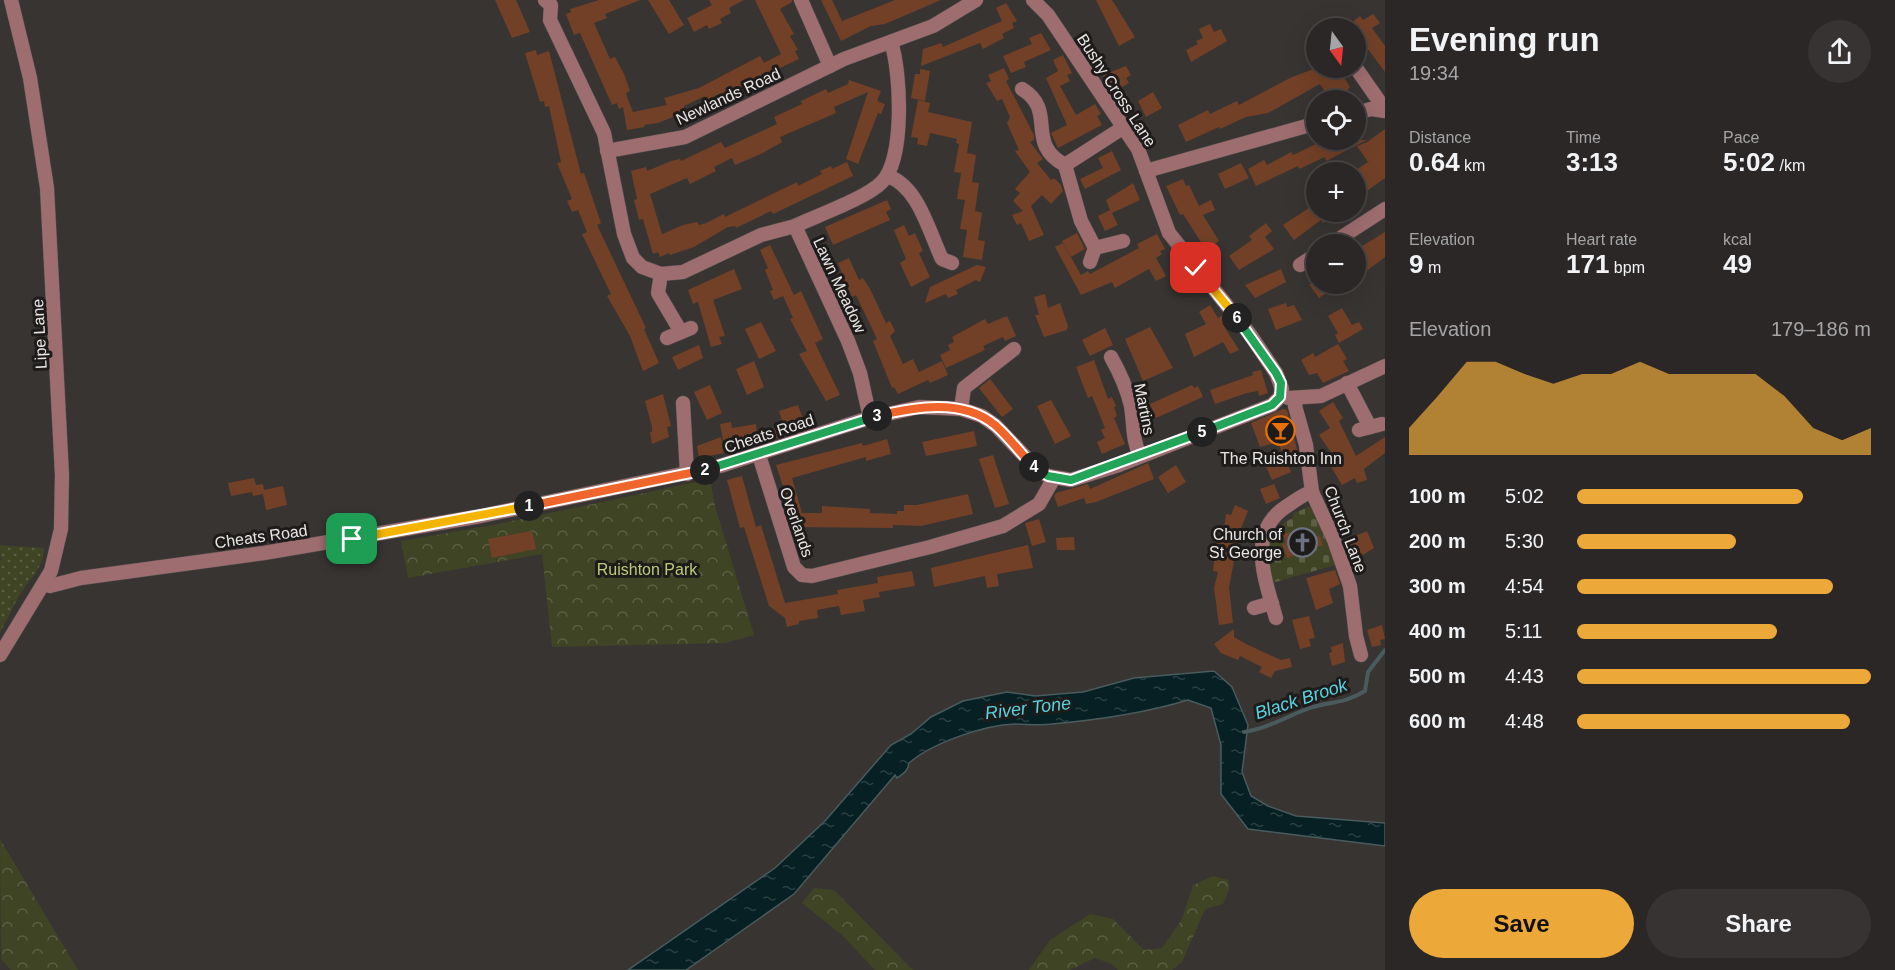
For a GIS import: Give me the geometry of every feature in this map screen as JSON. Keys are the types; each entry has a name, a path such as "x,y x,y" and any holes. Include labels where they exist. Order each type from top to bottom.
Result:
{"street":[{"name":"Lipe Lane","path":"0,655 44,584 56,558 62,529 62,475 47,188 30,78 11,0"},
{"path":"801,0 830,66"},
{"name":"Newlands Road","path":"607,151 685,137 830,66 933,26 976,0"},
{"name":"Bushy Cross Lane","path":"1033,0 1048,15 1138,149 1169,233 1249,333 1281,390"},
{"path":"550,2 550,20 604,133 628,249 642,267 661,274 683,272 761,235 795,226"},
{"path":"891,42 897,79 897,123 893,157 887,176 894,178 910,192 944,264"},
{"path":"1363,78 1379,101 1382,110 1366,112"},
{"path":"1022,89 1040,92 1044,145 1055,160 1065,165 1081,221 1095,248 1090,262"},
{"path":"1146,171 1306,126"},
{"path":"1065,165 1124,127"},
{"name":"Lawn Meadow","path":"870,418 860,373 848,341 795,226 869,190 887,176"},
{"path":"1346,234 1385,209"},
{"path":"1095,248 1123,241"},
{"path":"661,274 658,293 686,329 667,338"},
{"path":"961,409 964,388 1014,349"},
{"path":"1054,478 1071,480 1087,476 1272,405 1281,390 1296,400 1321,396 1385,366"},
{"name":"Martins","path":"1112,367 1129,398 1131,430 1140,456"},
{"path":"1347,383 1371,427"},
{"name":"Church Lane","path":"1296,400 1295,406 1306,445 1312,492 1345,567 1354,603 1350,638 1361,655"},
{"path":"683,403 687,474"},
{"name":"Cheats Road","path":"44,584 50,586 74,579 352,539 481,516 687,474 759,455 870,418 920,407 961,409 982,416 996,426 1037,469 1054,478"},
{"name":"Overlands","path":"759,455 790,557 794,567 802,575 827,574 930,548 1003,526 1039,504 1054,478"},
{"path":"1276,618 1262,565 1267,523 1282,509 1312,492"},
{"path":"56,558 74,579"},
{"path":"1254,608 1272,603"}],"green space":[{"name":"Ruishton Park","path":"710,479 715,506 754,635 725,643 552,647 542,554 408,578 401,541 493,525"},
{"path":"1312,505 1339,564 1272,583 1267,551 1269,537 1282,524 1294,517 1293,514"},
{"path":"0,545 44,548 38,569 18,598 0,633 0,561 2,558 0,557"},
{"path":"0,839 78,970 11,970 1,959"},
{"path":"1213,876 1228,880 1229,890 1223,904 1205,909 1182,962 1172,970 1118,970 1112,964 1095,958 1070,970 1029,970 1050,940 1090,914 1113,919 1144,950 1162,948 1182,919 1193,885"},
{"path":"814,888 834,890 913,970 875,970 842,935 802,903"}],"water":[{"name":"River Tone","path":"1214,671 1232,687 1248,725 1242,772 1251,796 1268,806 1296,816 1385,823 1385,846 1248,829 1221,794 1221,745 1211,708 1188,700 1155,709 1103,718 1047,725 1002,725 944,742 909,763 905,772 897,778 895,775 794,894 686,970 628,970 775,868 825,821 891,745 911,734 931,717 963,701 1007,692 1035,696 1083,692 1134,678"}],"building":[{"path":"495,0 516,0 530,32 512,38"},
{"path":"599,0 640,0 605,14 607,18 594,23 610,59 615,57 624,74 630,91 626,93 633,112 667,105 664,98 699,88 760,56 764,63 781,54 755,0 792,0 780,9 794,34 790,36 798,50 795,51 799,59 708,102 705,96 684,106 686,112 658,123 644,125 645,127 627,130 623,107 619,109 617,103 612,105 580,33 574,35 566,14 571,12 570,9"},
{"path":"648,0 669,0 684,25 669,34"},
{"path":"709,0 744,0 729,8 731,13 720,19 722,23 709,29 707,25 694,32 687,18 712,5"},
{"path":"821,0 832,0 842,21 895,0 941,0 885,24 871,26 841,41"},
{"path":"1096,0 1112,0 1135,37 1119,46"},
{"path":"1006,3 1017,21 1012,23 1014,28 1002,34 1004,38 983,49 980,43 921,66 923,49 941,43 943,47 1002,21 996,8"},
{"path":"1373,14 1380,23 1372,28 1385,46 1385,72 1366,46 1366,18"},
{"path":"1210,24 1214,32 1221,29 1227,41 1191,62 1186,50 1198,44 1196,41 1203,38 1199,29"},
{"path":"1041,33 1051,50 1024,62 1026,67 1011,73 1003,56 1032,44 1029,38"},
{"path":"536,50 537,55 549,51 581,174 584,173 601,223 597,225 646,328 644,329 659,363 643,371 630,336 607,296 611,294 582,234 587,232 578,210 572,212 567,201 572,199 557,163 561,162 549,106 545,107 544,101 540,102 525,53"},
{"path":"1063,55 1072,73 1067,75 1070,81 1060,86 1076,115 1095,104 1101,114 1097,116 1102,125 1058,148 1051,133 1067,125 1046,78 1058,71 1053,60"},
{"path":"1126,66 1131,75 1126,78 1129,83 1113,92 1103,75"},
{"path":"1004,68 1009,79 1006,81 1034,135 1034,140 1030,142 1043,159 1037,163 1051,180 1054,178 1061,185 1063,191 1051,204 1042,195 1031,206 1044,235 1029,241 1021,223 1017,225 1012,215 1023,211 1013,201 1020,193 1015,189 1030,172 1015,151 1019,150 1007,123 1010,117 1002,99 997,101 986,83 991,81 988,75"},
{"path":"920,69 930,71 925,101 911,98 915,74 920,74"},
{"path":"1306,72 1306,78 1344,78 1350,87 1348,90 1324,90 1320,84 1268,113 1246,117 1186,142 1178,125 1208,110 1210,114 1237,101 1239,105"},
{"path":"849,80 881,91 877,101 885,104 881,114 878,113 858,164 846,159 868,92 834,107 836,113 780,137 782,142 763,153 735,165 732,158 714,167 716,171 690,184 687,178 650,194 662,234 683,225 697,222 699,225 724,214 725,217 797,182 798,186 822,174 820,171 831,166 832,169 847,162 853,176 773,214 771,211 736,228 735,226 728,227 694,247 660,257 658,252 653,254 643,219 639,220 631,171 646,167 647,171 671,161 680,159 681,161 721,142 725,148 777,124 774,117 802,104 801,101 826,89 828,93 848,84"},
{"path":"1153,92 1162,108 1146,117 1138,101"},
{"path":"918,100 930,103 928,112 972,122 967,153 976,155 972,182 979,183 975,211 982,213 978,240 985,241 982,260 963,257 967,230 960,229 965,200 957,199 961,173 954,172 959,144 956,143 957,139 930,133 927,146 917,144 918,138 911,137"},
{"path":"1385,129 1385,178 1366,192 1366,163 1368,162 1360,150 1366,150 1367,142"},
{"path":"1306,149 1347,150 1326,161 1325,157 1314,162 1306,162 1306,166 1299,169 1298,166 1256,186 1248,169 1264,160 1267,165 1291,152 1293,155"},
{"path":"1112,151 1121,170 1085,189 1080,179 1103,168 1098,158"},
{"path":"1241,163 1249,178 1225,189 1218,174"},
{"path":"1183,179 1186,186 1189,185 1199,206 1211,200 1215,210 1203,215 1219,241 1206,250 1183,214 1180,215 1166,186"},
{"path":"1133,183 1140,200 1112,213 1118,225 1105,231 1098,216 1110,210 1106,200"},
{"path":"887,200 891,209 886,212 890,220 833,245 825,227"},
{"path":"1306,210 1306,222 1318,222 1294,240 1283,225"},
{"path":"1266,223 1272,231 1265,237 1274,249 1239,270 1229,256 1252,240 1249,236"},
{"path":"904,225 909,236 915,233 923,251 919,253 930,277 911,287 900,263 906,259 894,230"},
{"path":"1385,232 1385,257 1366,271 1366,244"},
{"path":"1077,233 1085,249 1071,257 1062,241"},
{"path":"1157,234 1165,249 1160,251 1162,254 1156,258 1166,276 1156,281 1149,269 1115,288 1112,282 1081,295 1055,247 1063,243 1081,275 1088,271 1090,274 1139,248 1137,244"},
{"path":"770,245 794,295 801,291 823,339 815,343 840,395 826,401 799,354 807,351 790,319 793,318 783,296 774,300 770,291 773,290 765,270 768,268 760,250"},
{"path":"849,258 859,280 863,278 870,289 886,323 890,321 895,331 890,336 903,364 913,359 919,372 942,361 948,375 930,383 928,380 898,394 894,387 892,388 873,341 877,339 856,295 852,297 838,263"},
{"path":"977,265 986,267 980,282 976,280 956,290 958,294 948,298 946,294 925,303 930,287"},
{"path":"734,269 742,289 713,300 725,336 719,337 722,344 711,347 698,302 693,304 688,290"},
{"path":"1281,269 1286,282 1255,298 1245,285"},
{"path":"1045,294 1048,308 1060,303 1068,326 1067,330 1044,337 1035,315 1039,315 1034,297"},
{"path":"1286,303 1287,307 1294,305 1302,320 1276,330 1268,309"},
{"path":"1210,305 1218,318 1223,315 1227,320 1222,323 1239,350 1230,354 1223,342 1194,357 1185,334 1206,324 1199,312"},
{"path":"1342,308 1352,325 1359,322 1363,329 1339,343 1335,335 1338,333 1328,316"},
{"path":"1007,316 1016,336 1005,341 1003,337 983,346 985,350 946,368 940,355 950,350 948,345 954,342 952,337 985,319 988,324"},
{"path":"761,322 776,351 759,359 745,329"},
{"path":"1150,327 1173,368 1143,381 1125,339"},
{"path":"1105,328 1113,345 1090,356 1082,340"},
{"path":"1338,344 1347,359 1343,361 1349,371 1323,383 1317,373 1309,375 1301,360 1313,353 1315,357"},
{"path":"699,345 703,358 678,370 672,357"},
{"path":"1094,360 1108,399 1112,397 1116,406 1114,407 1117,416 1114,418 1125,444 1102,454 1097,442 1105,438 1101,430 1105,428 1092,396 1088,398 1076,367"},
{"path":"754,361 764,387 747,395 736,369"},
{"path":"1261,370 1268,393 1259,396 1258,391 1247,393 1215,404 1210,390"},
{"path":"990,379 1013,409 1002,417 979,388"},
{"path":"710,385 722,413 707,420 694,392"},
{"path":"1192,385 1194,388 1198,386 1203,397 1156,418 1150,404"},
{"path":"663,394 671,426 667,427 669,437 652,444 650,432 652,432 652,427 645,401"},
{"path":"1051,400 1071,436 1055,444 1037,406"},
{"path":"1333,402 1343,418 1339,421 1356,456 1385,437 1385,453 1364,469 1367,480 1357,483 1355,478 1342,485 1326,458 1332,454 1319,435 1330,428 1319,411"},
{"path":"798,405 803,419 784,426 779,411"},
{"name":"The Ruishton Inn","path":"1283,409 1287,410 1298,453 1284,458 1278,442 1260,447 1251,423"},
{"path":"731,422 732,428 756,424 757,433 781,427 783,436 759,444 756,435 723,440 720,424"},
{"path":"974,431 977,446 926,456 922,442"},
{"path":"721,437 724,453 699,458 697,446"},
{"path":"887,439 891,454 866,461 866,457 792,478 802,513 822,513 822,506 870,509 870,513 897,514 897,511 904,511 904,505 917,505 968,494 973,514 921,526 893,525 893,528 791,527 791,500 788,501 776,465 862,443 863,446"},
{"path":"993,455 1009,504 995,508 979,459"},
{"path":"1286,459 1291,472 1272,480 1266,467"},
{"path":"1148,463 1154,479 1096,502 1086,504 1084,498 1058,507 1054,496 1056,493 1088,484 1090,489"},
{"path":"1176,465 1186,482 1168,493 1158,477"},
{"path":"742,476 756,527 761,525 785,603 838,594 837,590 878,583 877,577 912,571 915,586 879,592 880,597 863,600 865,611 841,615 839,606 817,610 818,618 799,621 799,624 787,627 785,618 769,606 744,527 740,528 727,480"},
{"path":"254,478 256,485 263,484 264,490 283,486 287,505 266,510 263,494 253,496 252,492 231,496 228,483"},
{"path":"1274,484 1280,498 1266,504 1260,489"},
{"path":"1235,505 1248,511 1239,533 1229,588 1233,623 1219,625 1214,588 1218,572 1213,571 1217,537 1223,538 1226,514 1231,515"},
{"path":"1039,519 1046,542 1032,546 1025,523"},
{"name":"Church of St George","path":"1299,530 1300,534 1305,532 1307,538 1320,536 1323,545 1287,558 1282,544 1286,543 1283,534"},
{"path":"532,531 536,549 492,558 488,539"},
{"path":"1367,531 1374,548 1358,558 1357,555 1351,558 1344,541"},
{"path":"1074,537 1075,550 1057,550 1056,538"},
{"path":"1028,545 1033,568 997,574 999,586 987,588 985,576 934,587 931,568"},
{"path":"1335,570 1340,584 1329,589 1333,603 1316,610 1306,578"},
{"path":"1309,616 1315,638 1309,639 1311,646 1300,649 1292,620"},
{"path":"1382,625 1385,639 1380,640 1381,645 1372,647 1367,630"},
{"path":"1234,629 1234,637 1281,660 1290,658 1292,667 1275,671 1271,678 1259,672 1262,667 1240,656 1238,660 1221,653 1214,644"},
{"path":"1343,643 1345,662 1332,666 1329,653 1332,652 1331,647"}],"waterway":[{"name":"Black Brook","path":"1244,732 1268,726 1299,712 1349,699 1365,691 1368,672 1385,650"}],"place":[{"name":"The Ruishton Inn","path":"1281,430"},
{"name":"Church of St George","path":"1303,543"}],"route":[{"path":"352,539 481,516 720,466 783,448 866,419 920,407 961,409 982,416 996,426 1037,469 1048,476 1071,480 1087,476 1272,405 1280,397 1282,389 1276,373 1249,333 1196,268"}]}
